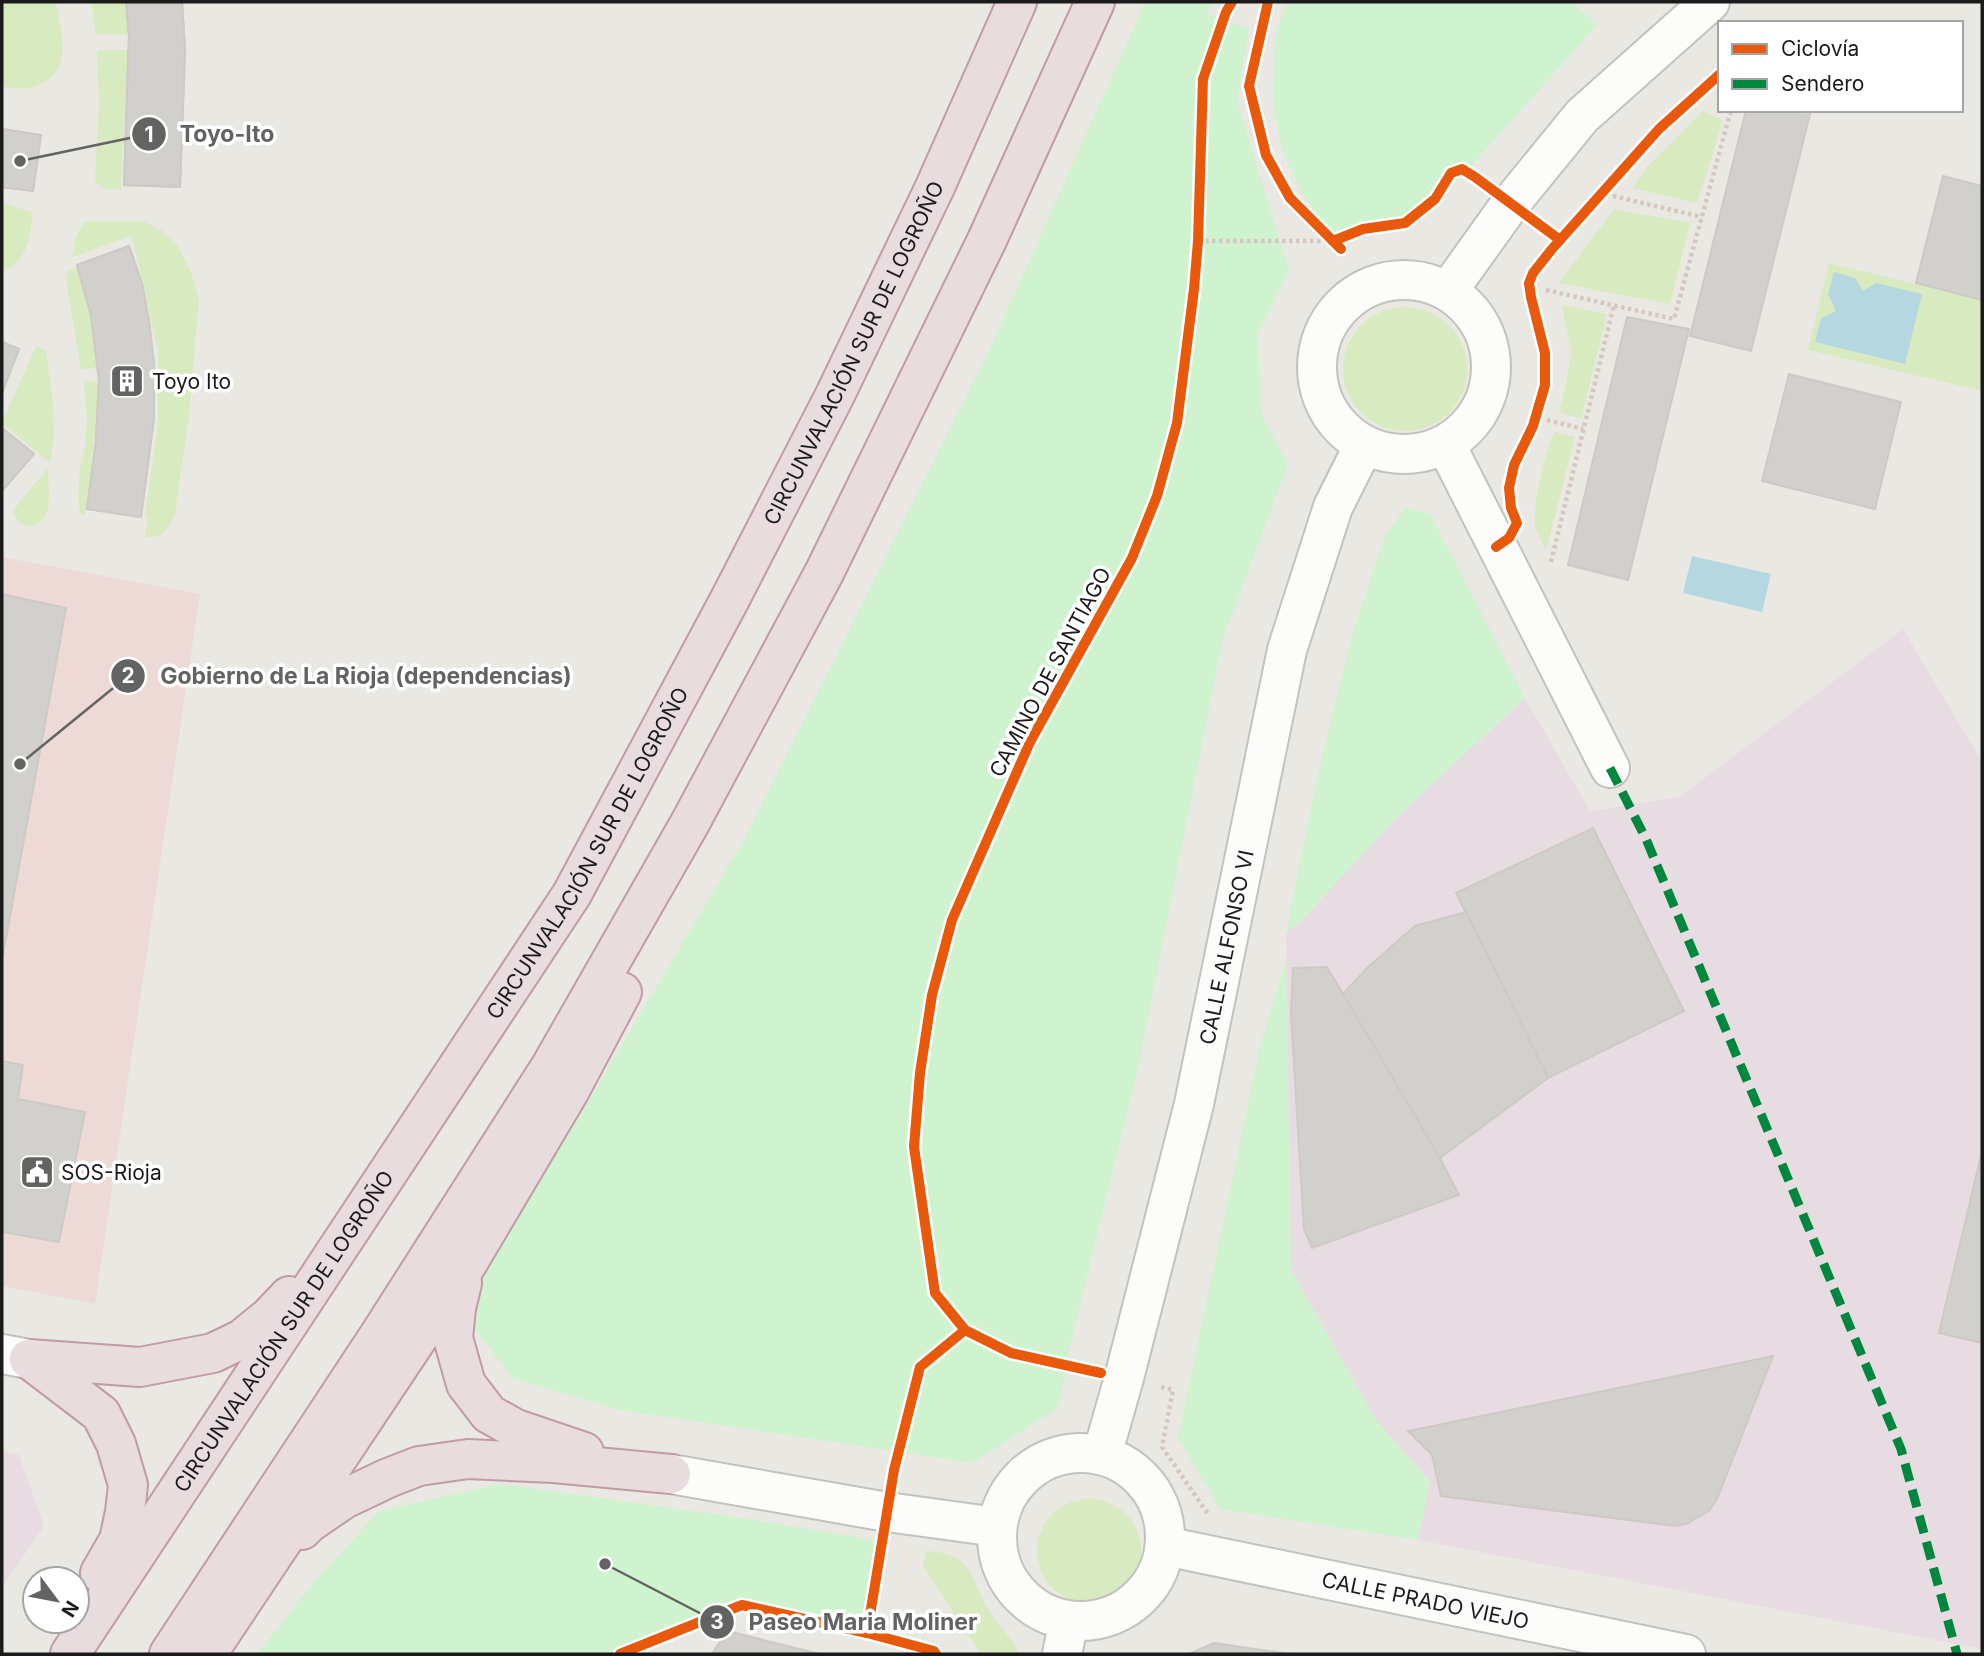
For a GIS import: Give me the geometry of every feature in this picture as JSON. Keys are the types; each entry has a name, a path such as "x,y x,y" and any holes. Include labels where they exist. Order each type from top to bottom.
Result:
{"highway":[{"name":"CIRCUNVALACIÓN SUR DE LOGROÑO","path":"71,1654 572,894 730,600 835,396 935,187 1017,2"},
{"path":"169,1654 380,1334 551,1066 690,823 830,561 987,240 1095,2"},
{"path":"206,1654 467,1264 570,1090 632,973 690,823"},
{"path":"15,1356 140,1367 213,1353 242,1339 269,1317 347,1237"},
{"path":"467,1264 456,1308 453,1338 466,1384 489,1414 516,1429 596,1456 671,1474"},
{"path":"15,1356 101,1414 117,1444 128,1485 125,1512 119,1540 91,1587"},
{"path":"261,1574 309,1523 344,1499 419,1466 468,1459 554,1463 671,1474"},
{"path":"55,1654 62,1635"}],"street":[{"path":"1448,290 1511,203 1582,116 1710,2"},
{"path":"1394,280 1422,281 1448,290 1469,307 1483,329 1491,355 1491,381 1482,407 1467,429 1446,445 1405,455 1384,453 1364,446 1341,429 1325,406 1317,380 1317,352 1327,325 1344,303 1367,288 1394,280"},
{"path":"1446,445 1610,768"},
{"name":"CALLE ALFONSO VI","path":"1102,1455 1194,1104 1287,650 1333,507 1364,446"},
{"path":"1073,1453 1102,1455 1124,1464 1142,1479 1157,1499 1164,1522 1165,1546 1158,1572 1143,1594 1121,1611 1096,1620 1066,1638 1044,1614 1023,1599 1007,1578 998,1553 997,1527 1005,1500 1016,1484 1022,1476 1045,1460 1073,1453"},
{"path":"671,1474 887,1512 997,1527"},
{"name":"CALLE PRADO VIEJO","path":"1165,1546 1686,1654"}],"path":[{"path":"1269,2 1249,86 1266,155 1290,198 1338,239 1342,249"},
{"path":"1546,290 1674,318 1730,112"},
{"path":"1601,194 1609,184"},
{"path":"1613,196 1702,217"},
{"path":"1197,253 1198,228"},
{"path":"1198,241 1338,239"},
{"path":"1550,565 1614,305"},
{"path":"1547,420 1583,429"},
{"path":"959,1330 1011,1353 1093,1371"},
{"path":"1160,1387 1173,1390 1162,1447 1211,1519"}],"shaded area":[{"path":"2,557 200,594 95,1304 2,1286"},
{"path":"1903,629 1982,762 1982,1649 1418,1540 1430,1482 1376,1420 1291,1270 1286,933 1301,921 1397,817 1525,698 1590,811 1679,797"},
{"path":"2,1451 19,1455 44,1526 2,1587"}],"green space":[{"path":"2,2 56,2 62,37 61,60 50,79 39,85 20,88 2,86"},
{"path":"91,2 126,2 129,35 96,34"},
{"path":"1144,2 1213,2 1207,14 1249,29 1237,101 1289,271 1258,334 1261,414 1288,464 1222,641 1137,1073 1069,1349 1059,1407 973,1463 620,1410 512,1378 471,1323 483,1277 743,842 988,353"},
{"path":"1288,2 1573,2 1597,25 1471,166 1456,164 1429,196 1405,215 1370,220 1331,235 1303,194 1283,152 1273,105 1276,31"},
{"path":"97,50 128,50 121,189 103,187 95,179 99,104"},
{"path":"1703,111 1723,120 1697,203 1632,188 1651,163"},
{"path":"2,203 32,212 31,230 23,254 11,267 2,271"},
{"path":"1614,209 1690,223 1670,304 1559,283"},
{"path":"84,221 142,221 161,230 178,246 191,272 199,299 189,416 175,513 168,528 157,536 145,537 148,518 145,517 158,422 158,350 132,236 72,257 76,237"},
{"path":"1829,263 1982,300 1982,391 1808,350"},
{"path":"78,267 91,315 97,368 81,369 66,278 67,271"},
{"path":"1562,305 1607,314 1581,419 1559,412 1571,352"},
{"path":"1405,307 1429,312 1449,325 1462,345 1467,369 1462,393 1449,413 1429,426 1405,431 1381,426 1361,413 1348,393 1343,369 1348,345 1361,325 1381,312"},
{"path":"37,346 46,351 53,403 54,435 50,463 2,423"},
{"path":"99,380 85,516 80,513 78,499 87,420 84,383"},
{"path":"1555,432 1575,437 1546,550 1535,525 1535,516 1544,463"},
{"path":"48,469 49,498 46,514 34,525 19,523 13,512"},
{"path":"1406,507 1430,514 1525,698 1397,817 1301,921 1286,933 1316,784 1351,639 1385,536"},
{"path":"1286,960 1291,1270 1376,1420 1430,1482 1418,1540 1220,1509 1178,1438 1261,1043"},
{"path":"500,1484 729,1516 882,1541 867,1633 742,1605 620,1654 257,1654 310,1587 379,1511"},
{"path":"1089,1499 1109,1503 1126,1514 1137,1531 1141,1551 1137,1571 1126,1588 1109,1599 1089,1603 1069,1599 1052,1588 1041,1571 1037,1551 1041,1531 1052,1514 1069,1503"},
{"path":"926,1551 942,1553 963,1563 991,1614 1019,1654 981,1654 923,1566"}],"water":[{"path":"1834,272 1855,278 1863,291 1876,283 1922,294 1905,364 1815,342 1821,318 1836,311 1828,294"},
{"path":"1692,556 1771,574 1762,612 1683,593"}],"building":[{"path":"126,2 182,2 185,51 180,187 124,185 129,35"},
{"path":"126,2 182,2 185,51 180,187 124,185 129,35"},
{"path":"1746,112 1811,112 1751,351 1690,336"},
{"path":"2,129 41,135 33,191 2,187"},
{"path":"2,129 41,135 33,191 2,187"},
{"path":"1943,176 1982,186 1982,300 1916,283"},
{"name":"Toyo Ito","path":"129,246 142,284 154,365 154,418 141,517 87,509 96,441 99,380 91,315 77,265"},
{"name":"Toyo Ito","path":"129,246 142,284 154,365 154,418 141,517 87,509 96,441 99,380 91,315 77,265"},
{"path":"1627,317 1689,329 1628,580 1568,565"},
{"path":"2,342 19,349 2,393"},
{"path":"2,342 19,349 2,393"},
{"path":"1789,374 1901,402 1875,509 1762,481"},
{"path":"2,428 34,454 2,491"},
{"path":"2,428 34,454 2,491"},
{"path":"2,594 66,608 2,960"},
{"path":"1593,828 1684,1011 1548,1078 1456,893"},
{"path":"1466,912 1548,1078 1440,1158 1343,994 1367,968 1415,926"},
{"path":"1327,967 1459,1195 1312,1248 1304,1229 1291,1015 1293,968"},
{"name":"SOS-Rioja","path":"2,1061 23,1065 18,1099 85,1112 59,1242 2,1232"},
{"path":"1982,1151 1982,1343 1939,1333"},
{"path":"1773,1356 1717,1499 1709,1511 1686,1524 1675,1526 1441,1496 1432,1455 1408,1431"},
{"path":"727,1631 820,1654 712,1654"},
{"path":"1214,1643 1290,1654 1189,1654"}],"marked path":[{"path":"1610,768 1646,839 1901,1449 1957,1654"}],"cycle path":[{"name":"CAMINO DE SANTIAGO","path":"1101,1373 1011,1353 965,1330 935,1293 914,1147 920,1073 932,995 952,920 1030,742 1132,558 1157,496 1177,423 1194,289 1203,79 1232,2"},
{"path":"1268,2 1249,86 1266,155 1290,198 1341,249"},
{"path":"1496,547 1509,538 1517,523 1511,508 1509,488 1514,465 1533,426 1545,385 1545,353 1529,283 1533,273 1659,129 1718,76"},
{"path":"1333,241 1363,229 1405,223 1435,199 1451,173 1462,169 1560,240"},
{"path":"936,1654 934,1651 867,1633 894,1470 920,1367 965,1330"},
{"path":"620,1654 742,1605 867,1633"}],"place":[{"name":"Toyo-Ito","path":"20,161"},
{"name":"Toyo Ito","path":"127,381"},
{"name":"Gobierno de La Rioja (dependencias)","path":"20,764"},
{"name":"SOS-Rioja","path":"37,1172"},
{"name":"Paseo Maria Moliner","path":"605,1564"}]}
